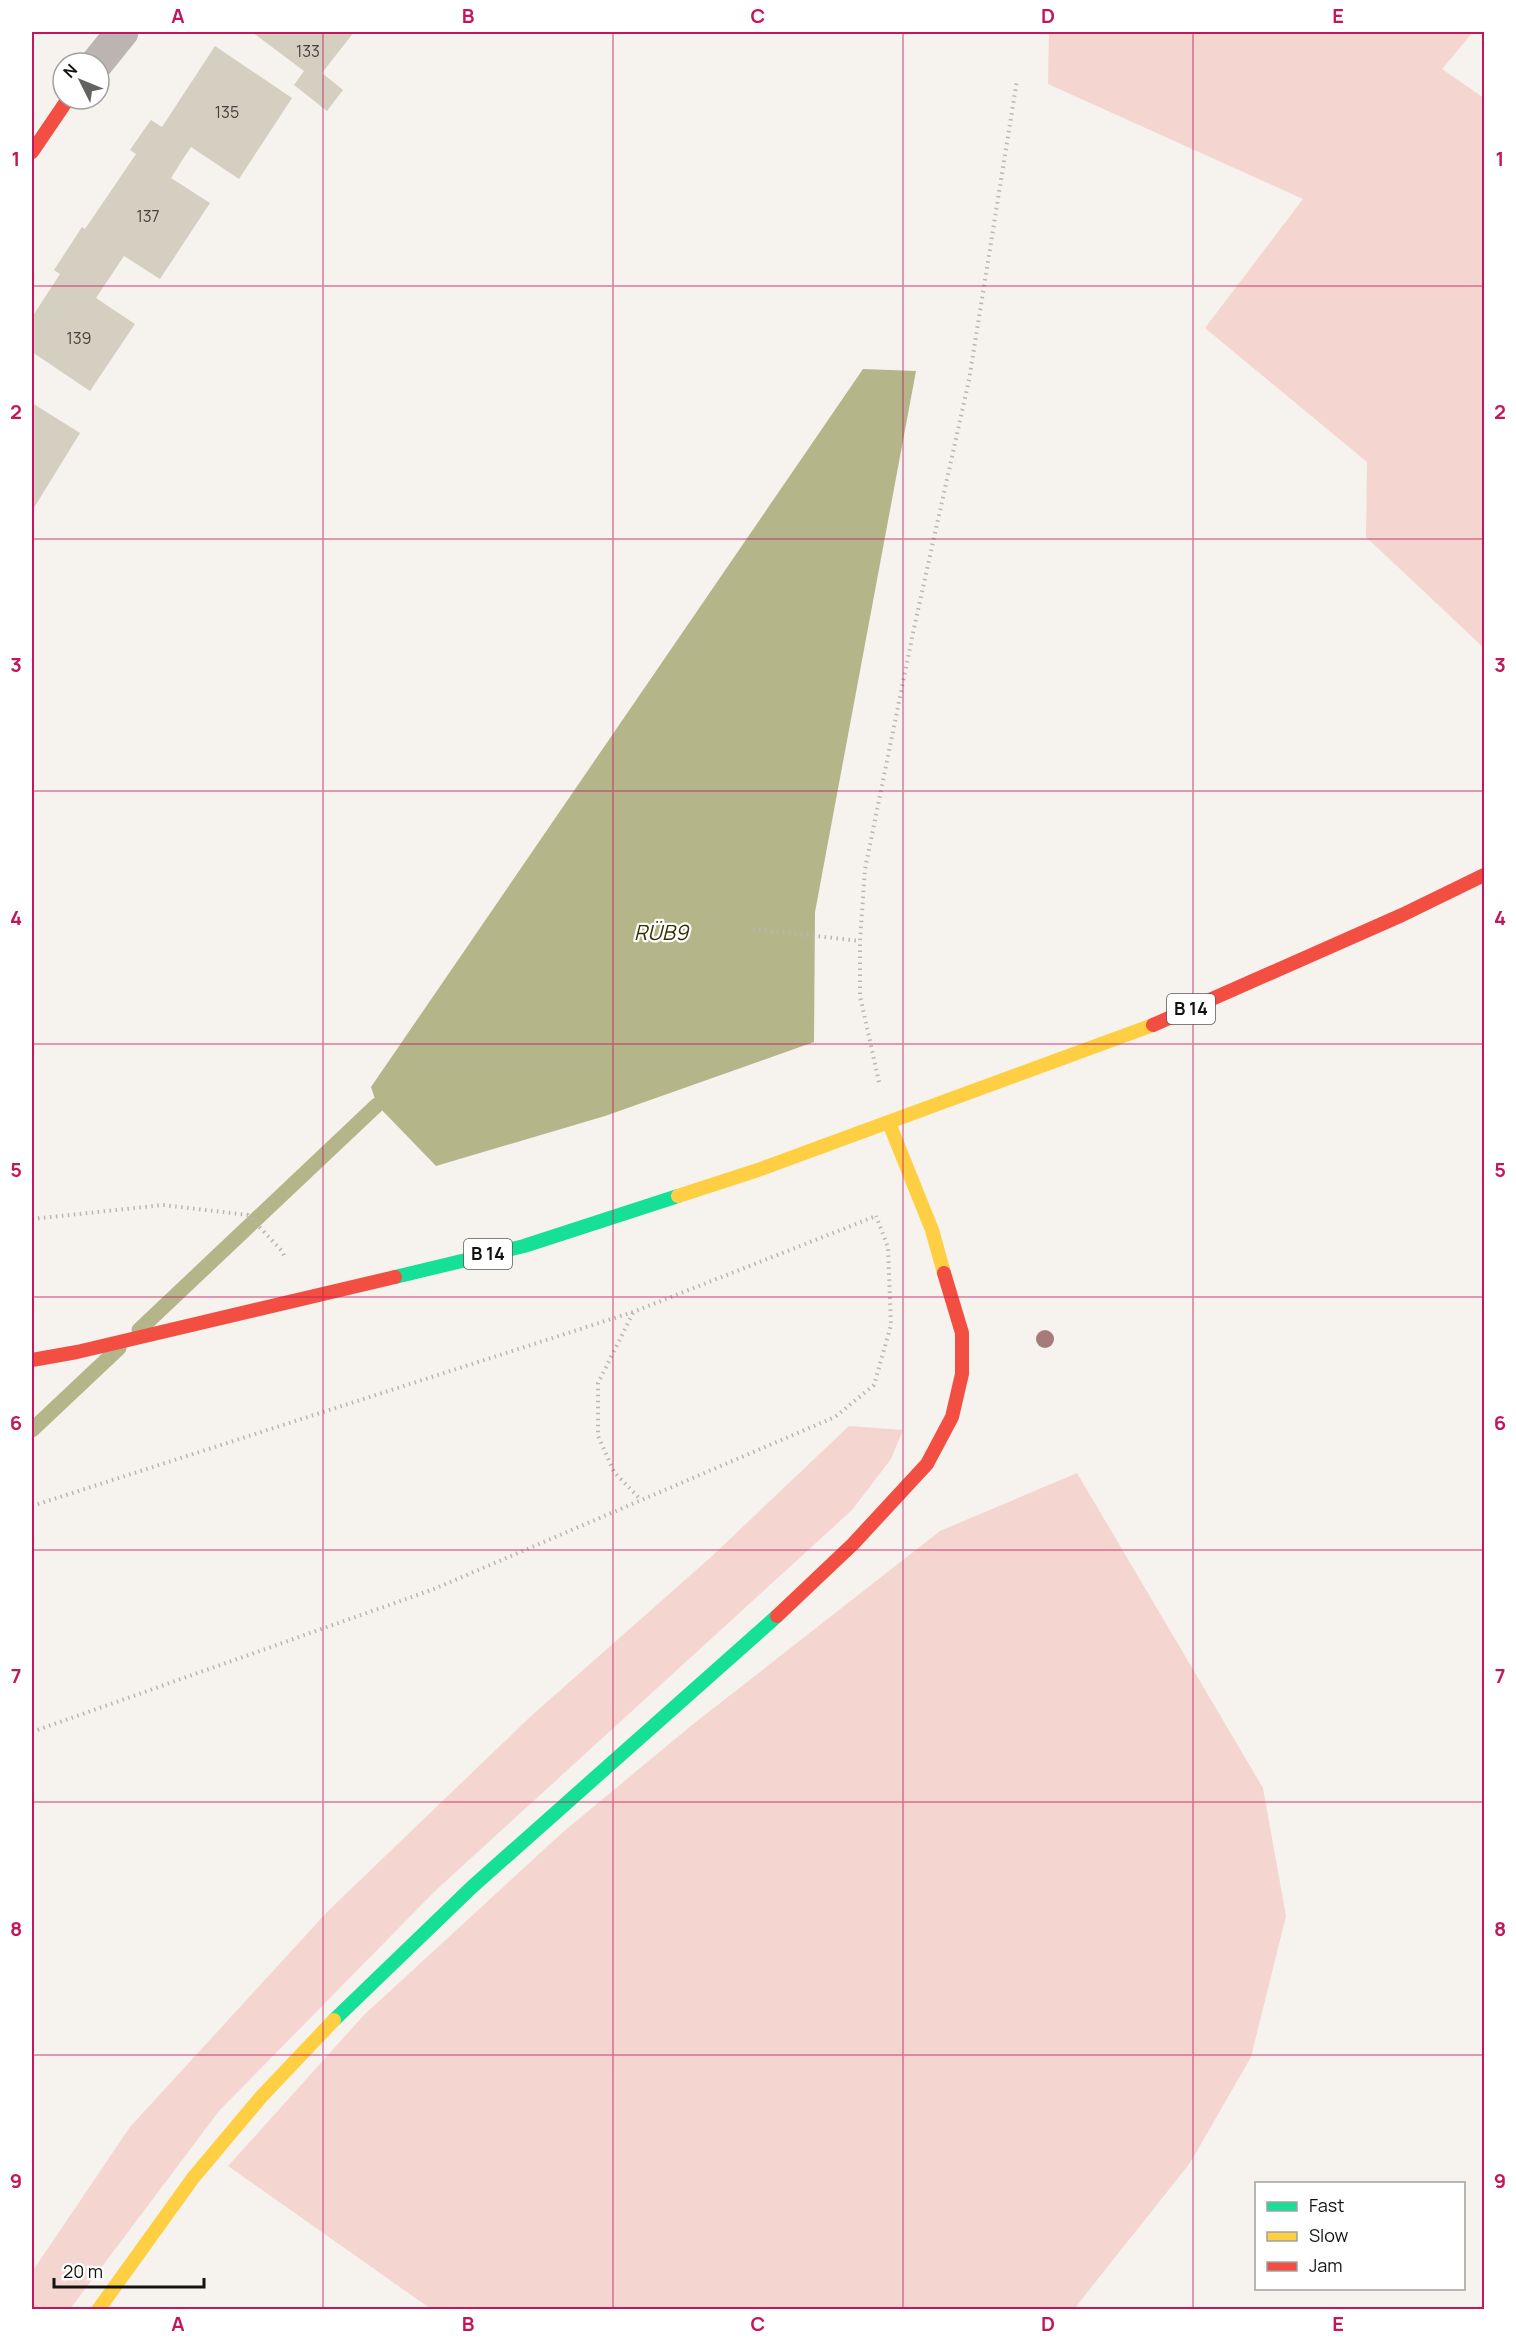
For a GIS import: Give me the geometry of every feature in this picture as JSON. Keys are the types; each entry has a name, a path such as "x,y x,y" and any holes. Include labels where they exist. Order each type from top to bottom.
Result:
{"street":[{"path":"107,51 122,32"},
{"path":"32,152 60,111"},
{"name":"B 14","path":"32,1360 77,1352 524,1246 758,1170 1138,1032 1392,920 1485,875"},
{"path":"98,2310 193,2178 261,2097 352,2002 472,1887 753,1638 853,1544 927,1464 952,1417 962,1374 962,1333 932,1230 889,1123"}],"path":[{"path":"889,1123 860,996 860,941 865,869 914,628 969,380 1017,80"},
{"path":"753,929 860,941"},
{"path":"32,1506 633,1312 918,1198"},
{"path":"32,1219 163,1205 248,1215 282,1251 298,1300"},
{"path":"32,1732 434,1589 835,1417 874,1384 891,1325 888,1247 876,1216"},
{"path":"633,1312 598,1383 598,1436 614,1472 641,1500"}],"shaded area":[{"path":"1049,32 1473,32 1442,69 1484,98 1484,648 1366,537 1367,462 1205,328 1303,199 1048,84"},
{"path":"849,1426 903,1430 891,1459 852,1510 435,1891 219,2111 70,2309 32,2309 32,2272 130,2127 328,1911 530,1717 711,1557"},
{"path":"1077,1473 1263,1788 1286,1916 1251,2057 1190,2163 1074,2309 431,2309 228,2166 364,2015 563,1832 692,1725 940,1531"}],"water":[{"name":"RÜB9","path":"863,369 916,371 815,912 814,1042 605,1116 436,1166 377,1105 371,1087"}],"building":[{"path":"252,32 354,32 322,73 343,90 327,111 294,85 304,71"},
{"path":"215,46 292,98 239,179 191,147 171,178 210,203 160,279 124,256 96,298 135,324 90,391 32,352 32,317 60,274 54,270 82,227 85,229 136,154 130,150 151,120 162,127"},
{"path":"32,403 80,433 32,511"}],"waterway":[{"path":"139,1330 377,1105"},
{"path":"32,1430 119,1348"}],"traffic: fast":[{"path":"395,1277 524,1246 678,1196"},
{"path":"334,2020 472,1887 777,1616"}],"traffic: slow":[{"path":"678,1196 758,1170 1153,1025"},
{"path":"889,1123 932,1230 944,1273"},
{"path":"98,2310 193,2178 261,2097 334,2020"}],"traffic: jam":[{"path":"32,152 60,111"},
{"path":"1153,1025 1402,915 1484,875"},
{"path":"777,1616 853,1544 927,1464 952,1417 962,1374 962,1333 944,1273"},
{"path":"32,1360 77,1352 395,1277"}]}
